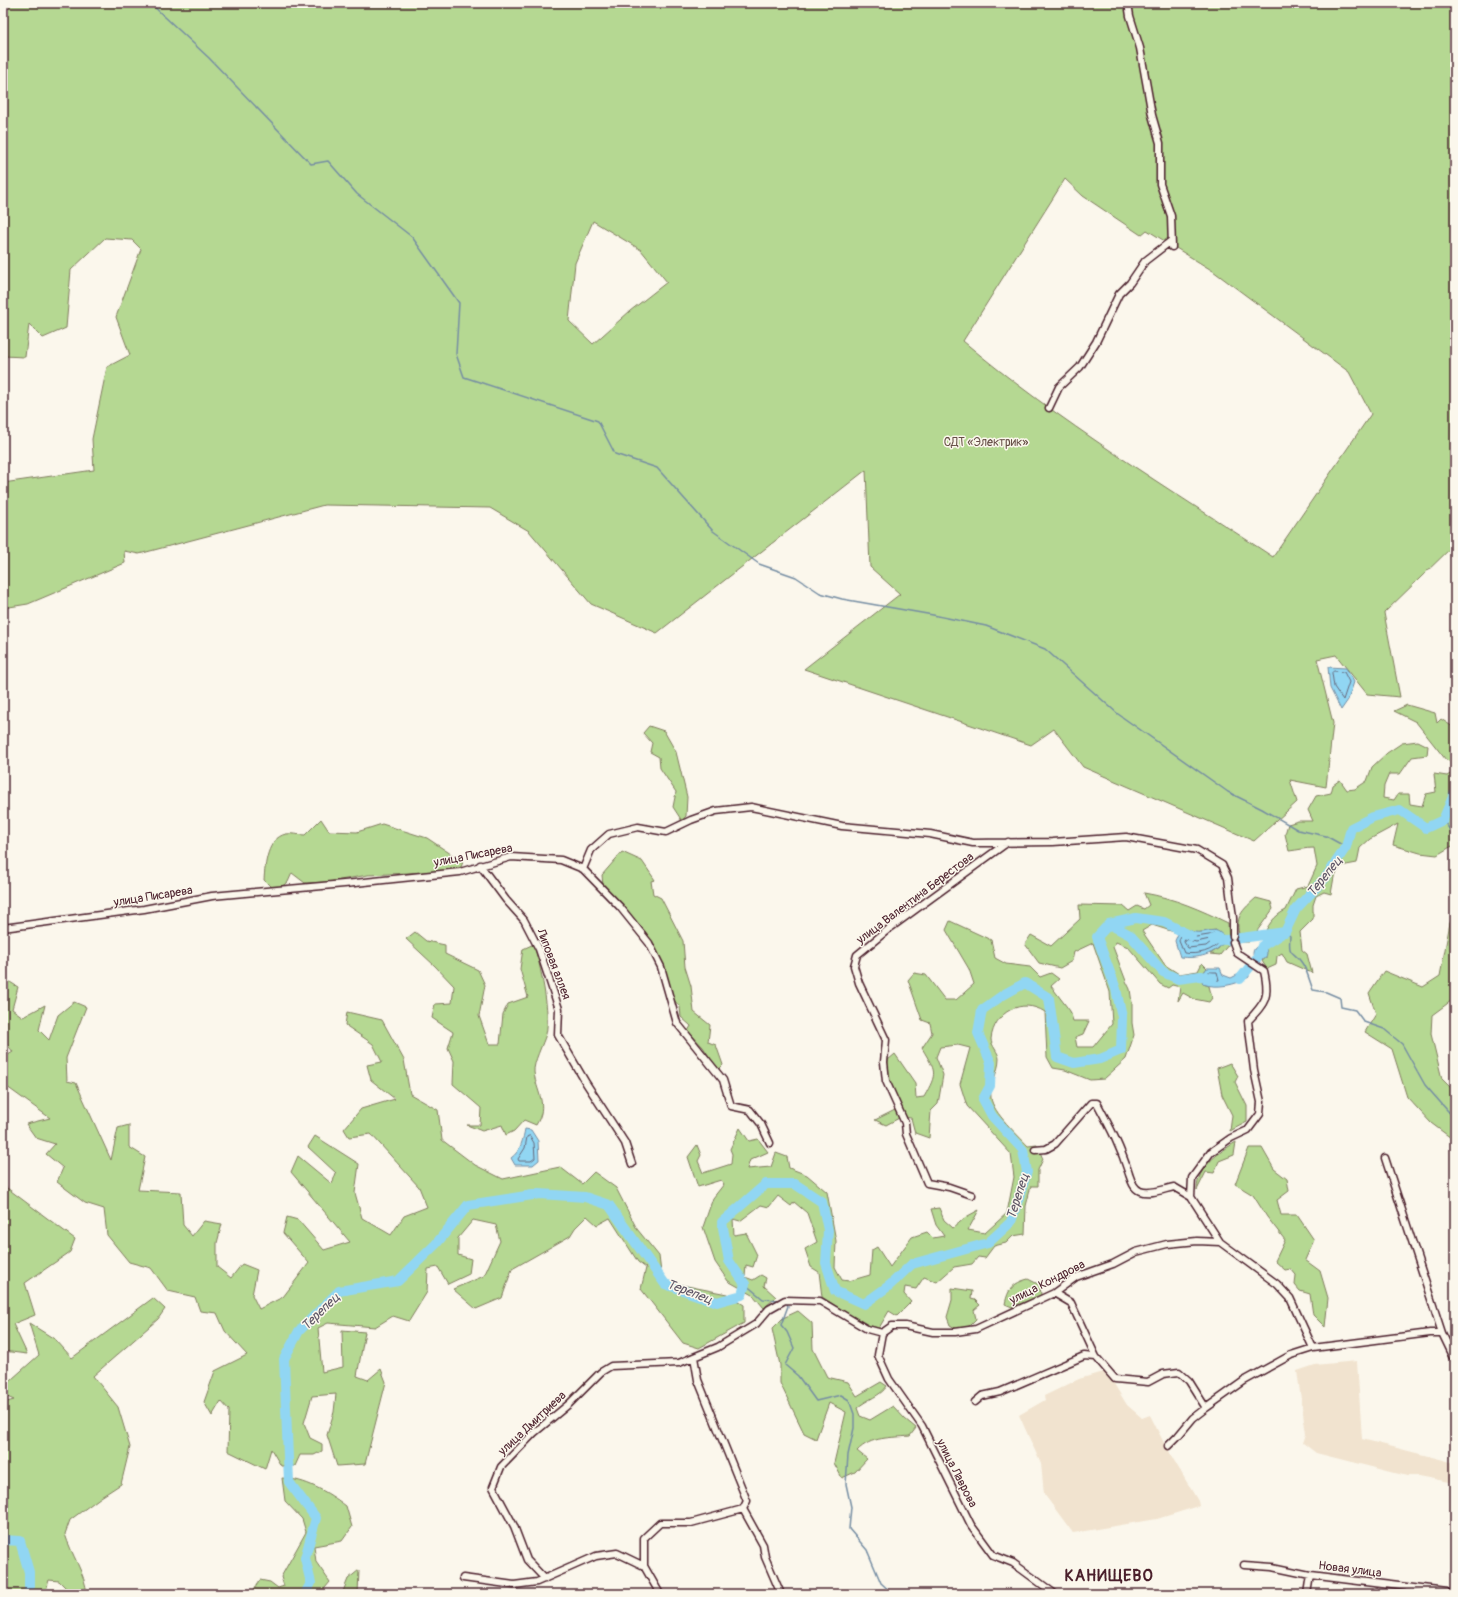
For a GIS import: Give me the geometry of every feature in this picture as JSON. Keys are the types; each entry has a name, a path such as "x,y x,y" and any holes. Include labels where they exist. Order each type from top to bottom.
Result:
{"street":[{"path":"1049,408 1060,387 1080,367 1096,342 1119,294 1130,283 1145,261 1171,244 1171,216 1160,184 1160,143 1152,115 1140,48 1130,16 1128,3"},
{"path":"583,869 591,850 609,834 638,827 666,832 691,820 716,812 752,807 842,826 930,834 973,843 1053,842 1126,836 1197,850 1222,865 1228,878 1233,918 1233,939 1237,953 1257,964 1264,971 1268,987 1263,1005 1248,1021 1254,1070 1261,1102 1260,1114 1248,1130 1231,1138 1211,1152 1192,1178 1191,1197"},
{"name":"улица Валентина Берестова","path":"972,1195 949,1187 927,1183 906,1134 905,1123 886,1082 884,1062 886,1040 859,983 854,966 857,955 890,928 1008,842"},
{"name":"улица Писарева","path":"3,928 67,921 144,909 212,896 460,872 511,857 561,860 583,869 620,907 649,943 661,967 677,1023 723,1080 731,1106 750,1110 761,1124 770,1143"},
{"name":"Липовая аллея","path":"480,865 506,900 524,920 539,949 559,1009 558,1035 586,1083 625,1144 632,1164"},
{"path":"1035,1150 1046,1149 1055,1144 1091,1103 1097,1103 1122,1149 1132,1182 1136,1188 1141,1191 1152,1192 1174,1187 1191,1197 1220,1242 1277,1284 1290,1298 1313,1348"},
{"path":"1385,1158 1442,1333 1455,1360"},
{"name":"улица Кондрова","path":"882,1333 892,1326 905,1326 933,1332 955,1332 976,1329 1054,1293 1076,1277 1113,1264 1136,1252 1167,1244 1197,1241 1220,1242"},
{"path":"1054,1293 1071,1303 1096,1357 1115,1379 1148,1382 1163,1374 1179,1372 1189,1381 1206,1408"},
{"name":"улица Дмитриева","path":"545,1579 527,1560 514,1526 492,1487 501,1467 534,1433 569,1404 601,1372 611,1366 679,1363 718,1347 756,1324 769,1309 786,1300 820,1301 867,1329 882,1333"},
{"name":"улица Лаврова","path":"882,1333 878,1355 889,1379 922,1426 971,1525 993,1555 1013,1563 1055,1594"},
{"path":"1168,1446 1193,1418 1206,1408 1244,1381 1291,1355 1313,1348 1430,1333 1442,1333"},
{"path":"975,1402 982,1396 1000,1392 1084,1356 1096,1357"},
{"path":"660,1594 644,1566 644,1538 660,1523 691,1523 743,1509 747,1502 698,1380 694,1357"},
{"path":"743,1509 763,1545 765,1557 781,1594"},
{"path":"462,1578 514,1585 545,1579 596,1556 616,1554 644,1566"},
{"name":"Новая улица","path":"1244,1565 1272,1567 1310,1575 1455,1593"},
{"path":"1307,1594 1310,1575"}],"shaded area":[{"path":"1357,1361 1362,1439 1455,1463 1455,1483 1418,1476 1407,1476 1316,1453 1303,1443 1306,1434 1297,1371 1315,1365"},
{"path":"1106,1371 1127,1405 1142,1418 1150,1415 1165,1445 1198,1501 1199,1506 1157,1519 1073,1533 1044,1494 1041,1464 1019,1415 1045,1400 1044,1396 1079,1379"}],"green space":[{"name":"СДТ «Электрик»","path":"3,3 1455,3 1455,544 1384,613 1400,697 1367,694 1336,655 1317,659 1333,723 1326,787 1290,780 1297,802 1254,841 1083,767 1054,729 1031,745 804,669 900,594 870,567 866,470 657,633 591,604 529,531 490,508 324,505 139,554 124,551 125,563 28,604 3,608 3,483 94,470 92,439 107,367 130,355 116,317 141,249 132,240 105,238 71,270 66,328 43,338 29,324 25,357 3,356","holes":["1065,179 1083,196 1141,235 1147,230 1213,271 1349,372 1371,414 1273,557 1154,480 1076,427 1000,371 963,341","593,221 641,250 667,282 630,311 593,344 569,321 575,263"]},
{"path":"1407,705 1435,713 1437,723 1441,719 1453,727 1455,763 1446,760 1416,722 1394,711"},
{"path":"649,726 664,731 676,752 687,797 686,816 682,821 673,807 676,792 660,768 659,757 650,752 652,743 643,733"},
{"path":"1418,741 1428,746 1427,755 1412,757 1400,774 1389,774 1384,786 1383,798 1394,800 1398,794 1409,794 1410,804 1422,806 1426,794 1436,792 1434,774 1447,776 1455,771 1455,851 1452,846 1437,855 1420,853 1393,845 1398,824 1370,839 1360,848 1357,863 1341,866 1334,877 1331,894 1324,892 1316,896 1313,905 1313,919 1300,932 1302,950 1307,954 1312,973 1287,962 1282,953 1277,956 1276,965 1267,969 1262,961 1266,958 1263,939 1266,930 1275,918 1286,910 1296,889 1308,886 1317,866 1314,848 1289,851 1285,834 1288,824 1298,821 1313,821 1308,810 1316,796 1331,793 1333,785 1340,780 1347,790 1355,789 1367,781 1372,767 1387,753 1402,743"},
{"path":"321,819 329,831 357,832 382,824 427,838 463,862 461,867 448,871 368,875 329,882 305,883 292,873 288,882 275,891 264,880 266,860 271,846 280,837 286,834 305,835"},
{"path":"622,852 642,861 655,880 651,881 653,894 661,898 683,941 685,967 691,986 694,1012 710,1025 708,1042 716,1045 723,1065 718,1070 703,1047 688,1031 691,1026 681,1017 680,1007 673,999 663,965 646,932 603,886 602,875"},
{"path":"1144,893 1187,905 1228,923 1229,944 1220,955 1210,954 1219,948 1216,930 1196,933 1186,929 1174,932 1152,925 1142,931 1165,965 1179,974 1198,971 1202,963 1207,968 1201,976 1203,984 1209,986 1212,998 1209,1002 1194,999 1183,993 1178,1001 1180,987 1172,985 1168,988 1160,984 1128,947 1116,942 1113,947 1130,989 1134,1035 1126,1059 1104,1079 1090,1080 1065,1070 1053,1068 1047,1057 1045,1012 1027,1006 1019,1007 1010,1010 997,1021 993,1029 991,1039 999,1059 999,1064 991,1088 991,1098 993,1104 1001,1117 1028,1146 1037,1145 1043,1159 1038,1170 1038,1186 1031,1186 1026,1206 1025,1234 1013,1236 1006,1243 994,1246 985,1258 978,1257 972,1264 954,1267 937,1282 924,1277 916,1289 905,1287 904,1294 911,1302 897,1316 889,1311 879,1328 864,1324 822,1297 819,1272 811,1267 805,1249 817,1242 807,1213 794,1202 791,1206 778,1196 769,1207 761,1205 740,1221 733,1219 734,1235 746,1233 757,1255 753,1267 746,1265 745,1277 753,1280 761,1275 766,1278 764,1286 776,1297 764,1308 753,1295 728,1281 715,1262 703,1227 713,1198 724,1184 721,1180 698,1187 688,1157 697,1145 701,1155 698,1161 703,1173 731,1164 732,1154 730,1149 740,1128 749,1141 758,1139 768,1152 750,1160 747,1169 771,1167 776,1153 787,1157 789,1168 807,1175 827,1192 836,1241 835,1267 842,1280 849,1281 870,1275 872,1250 877,1247 890,1267 912,1237 927,1232 933,1238 944,1236 936,1225 931,1209 939,1208 944,1220 953,1228 966,1217 979,1210 968,1230 985,1233 1007,1213 1014,1177 1011,1154 967,1106 960,1084 970,1048 958,1045 940,1047 936,1057 943,1075 938,1104 931,1111 929,1138 915,1133 911,1118 901,1117 886,1125 875,1120 897,1109 887,1072 888,1060 895,1054 915,1083 916,1098 924,1097 932,1082 934,1072 922,1048 932,1033 930,1023 922,1020 908,980 914,973 926,975 945,1000 956,1000 974,984 969,969 946,930 950,921 991,940 995,958 1006,964 1030,967 1040,977 1051,973 1059,979 1051,986 1070,1011 1073,1021 1089,1021 1083,1034 1075,1037 1077,1047 1093,1047 1112,1024 1110,992 1093,943 1074,952 1072,961 1060,968 1039,963 1025,944 1031,935 1051,946 1080,919 1079,905 1123,906 1129,911 1137,906 1144,909 1149,905"},
{"path":"1256,898 1271,902 1273,909 1249,942 1241,942 1238,922 1242,912"},
{"path":"1455,913 1455,998 1432,1015 1431,1034 1442,1079 1455,1092 1455,1141 1431,1123 1407,1097 1392,1049 1365,1032 1376,1014 1369,993 1384,971 1423,987 1440,976 1450,923"},
{"path":"415,932 426,941 445,945 445,954 478,970 485,985 479,1016 489,1044 500,1044 503,1014 508,1004 528,997 520,969 523,949 534,944 542,976 547,1014 546,1034 534,1068 535,1079 542,1104 540,1118 536,1125 524,1120 514,1131 506,1135 502,1125 482,1131 467,1125 480,1125 481,1108 453,1084 454,1061 448,1048 453,1032 432,1018 435,1004 452,1003 454,986 406,939"},
{"path":"3,954 6,955 5,979 18,987 12,1009 23,1017 45,1005 39,1030 49,1040 58,1015 74,1002 86,1007 66,1058 67,1081 76,1083 111,1160 118,1128 129,1125 129,1147 145,1157 138,1190 181,1192 183,1225 192,1236 204,1221 222,1224 217,1243 217,1267 231,1278 242,1264 257,1270 252,1295 259,1309 283,1297 309,1263 283,1233 287,1217 298,1220 324,1250 350,1242 291,1172 298,1156 332,1184 336,1173 308,1147 315,1136 359,1164 355,1193 362,1218 391,1235 404,1216 427,1207 419,1187 371,1134 349,1137 344,1129 361,1109 395,1099 371,1080 367,1065 382,1062 373,1044 345,1025 347,1012 382,1020 404,1060 410,1094 438,1110 442,1140 475,1165 503,1179 560,1167 582,1184 594,1172 616,1188 637,1229 659,1256 662,1281 727,1294 744,1305 744,1323 699,1348 683,1343 641,1289 646,1268 638,1262 610,1218 597,1225 587,1216 575,1228 570,1236 512,1269 502,1298 476,1309 453,1289 484,1276 500,1241 496,1225 473,1220 458,1238 458,1255 471,1259 469,1274 448,1284 438,1267 428,1269 427,1292 409,1321 393,1316 375,1327 328,1323 318,1328 322,1372 343,1367 342,1330 365,1332 357,1376 368,1380 381,1369 386,1382 365,1464 337,1466 327,1435 334,1412 336,1394 312,1396 304,1423 310,1438 322,1444 322,1451 314,1455 300,1455 295,1466 281,1466 271,1449 265,1469 228,1451 229,1410 221,1401 212,1416 204,1402 215,1371 247,1355 225,1331 217,1313 200,1311 195,1297 168,1291 151,1268 129,1262 107,1235 104,1209 85,1203 57,1182 63,1168 46,1154 55,1144 36,1138 26,1124 50,1118 3,1084 3,1058 13,1052 3,1039"},
{"path":"1230,1063 1238,1076 1235,1082 1247,1106 1247,1122 1230,1131 1232,1115 1222,1095 1217,1068"},
{"path":"1236,1142 1234,1155 1219,1161 1214,1173 1206,1172 1197,1190 1198,1182 1205,1168 1216,1156"},
{"path":"1249,1148 1262,1148 1274,1169 1287,1179 1289,1191 1277,1200 1281,1215 1297,1215 1314,1240 1305,1260 1320,1271 1328,1298 1325,1327 1313,1315 1310,1294 1300,1291 1295,1285 1296,1275 1291,1269 1285,1270 1275,1261 1285,1240 1267,1217 1253,1195 1235,1184"},
{"path":"3,1185 75,1239 70,1252 25,1283 35,1315 13,1324 27,1354 3,1351"},
{"path":"1028,1279 1040,1285 1041,1295 1012,1307 1005,1304 1012,1287 1018,1282"},
{"path":"952,1288 972,1291 971,1299 975,1300 980,1305 974,1310 976,1319 967,1328 957,1329 950,1325 947,1317 952,1300"},
{"path":"153,1298 165,1309 158,1319 93,1376 118,1407 130,1447 121,1484 70,1520 65,1534 84,1579 87,1594 72,1594 59,1581 49,1580 45,1594 3,1594 3,1403 14,1400 3,1395 3,1387 39,1355 29,1323 56,1340 72,1358"},
{"path":"798,1311 812,1323 813,1349 827,1377 848,1382 857,1396 881,1382 887,1386 878,1395 857,1408 860,1416 870,1420 893,1406 916,1428 910,1436 875,1440 863,1446 857,1451 867,1459 855,1472 842,1478 834,1463 846,1412 829,1403 816,1439 804,1433 780,1383 780,1365 772,1329 783,1318"},
{"path":"282,1478 299,1481 316,1487 346,1506 352,1527 342,1541 314,1546 316,1562 330,1582 320,1594 251,1594 260,1580 270,1582 278,1588 284,1586 281,1577 306,1532 302,1519 285,1501"},
{"path":"359,1570 358,1594 342,1594 348,1579"}],"water":[{"path":"1328,667 1346,668 1354,682 1348,700 1341,710 1330,688"},
{"path":"1186,929 1195,932 1212,930 1219,932 1226,940 1217,949 1206,955 1180,957 1175,941 1179,931"},
{"path":"1260,946 1265,948 1267,953 1265,958 1260,960 1255,958 1253,953 1255,948"},
{"path":"1207,968 1220,968 1223,975 1231,978 1249,969 1249,977 1239,982 1220,986 1203,984 1201,976"},
{"path":"525,1129 531,1130 538,1141 539,1160 533,1165 515,1165 511,1158 519,1148"}],"waterway":[{"path":"150,3 209,58 311,164 328,161 357,194 412,237 459,303 456,354 464,377 598,421 615,454 657,468 713,531 759,564 796,577 820,593 842,599 986,626 1045,649 1118,714 1228,792 1262,809 1298,830 1326,836 1346,847"},
{"name":"Терепец","path":"1213,939 1226,940 1285,932 1296,909 1326,877 1346,847 1351,828 1373,817 1400,810 1426,828 1443,820 1455,792"},
{"path":"1443,820 1455,837"},
{"name":"Терепец","path":"305,1594 311,1583 305,1558 316,1518 289,1482 284,1359 299,1331 339,1291 398,1281 436,1244 468,1205 539,1194 585,1197 609,1205 665,1284 717,1302 742,1295 745,1284 729,1261 722,1222 766,1184 795,1184 822,1202 828,1230 826,1263 835,1291 864,1304 890,1285 912,1264 988,1243 1011,1222 1027,1172 1023,1150 992,1116 983,1099 990,1086 991,1063 978,1033 982,1010 1003,995 1025,983 1049,998 1057,1057 1074,1063 1100,1059 1121,1050 1122,1017 1116,989 1097,937 1109,924 1136,918 1164,922 1191,936"},
{"name":"Терепец","path":"1109,924 1130,935 1163,972 1178,979 1201,976 1213,978"},
{"path":"1285,932 1290,936 1291,951 1304,966 1313,990 1326,992 1340,998 1341,1007 1355,1010 1364,1022 1384,1029 1402,1044 1425,1085 1455,1119"},
{"name":"Терепец","path":"1240,979 1257,958 1262,946 1281,934"},
{"path":"745,1284 763,1299 780,1300"},
{"path":"786,1302 788,1306 781,1325 787,1332 794,1348 785,1365 798,1376 816,1401 841,1395 849,1400 854,1414 854,1428 848,1455 846,1484 851,1507 849,1529 867,1550 881,1583 893,1594"},
{"name":"Терепец","path":"3,1540 20,1541 29,1572 29,1594"}],"district":[{"name":"КАНИЩЕВО","path":"1109,1575"}]}
